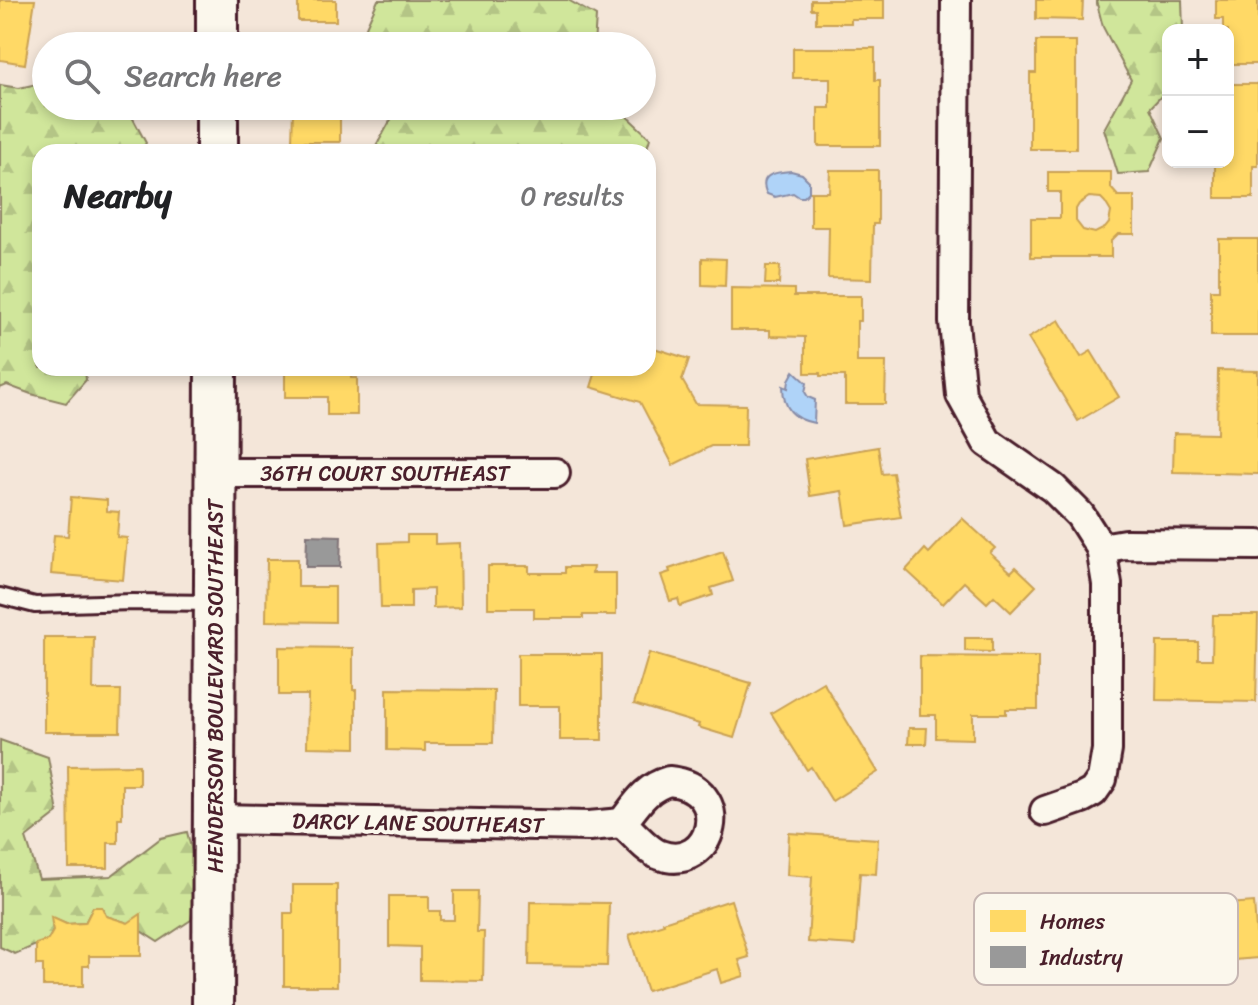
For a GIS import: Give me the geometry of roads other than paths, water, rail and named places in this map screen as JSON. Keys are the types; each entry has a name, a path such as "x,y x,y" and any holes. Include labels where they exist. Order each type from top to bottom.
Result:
{"main road":[{"path":"217,0 217,32"},
{"path":"217,120 217,144"},
{"name":"HENDERSON BOULEVARD SOUTHEAST","path":"213,1005 216,376"}],"street":[{"path":"956,0 954,322 961,395 987,442 1053,488 1080,515 1101,548 1107,584 1107,750 1102,779 1093,792 1045,811"},
{"name":"36TH COURT SOUTHEAST","path":"215,473 555,473"},
{"path":"1101,548 1125,544 1258,545"},
{"name":"DARCY LANE SOUTHEAST","path":"215,819 589,826 622,823"}],"lane":[{"path":"0,596 35,605 215,603"}],"water":[{"path":"791,171 802,174 809,181 809,192 804,197 793,193 775,197 767,194 766,178 774,173"},
{"path":"794,371 807,383 805,392 808,397 815,400 814,423 800,419 787,406 783,386 788,388"}]}
